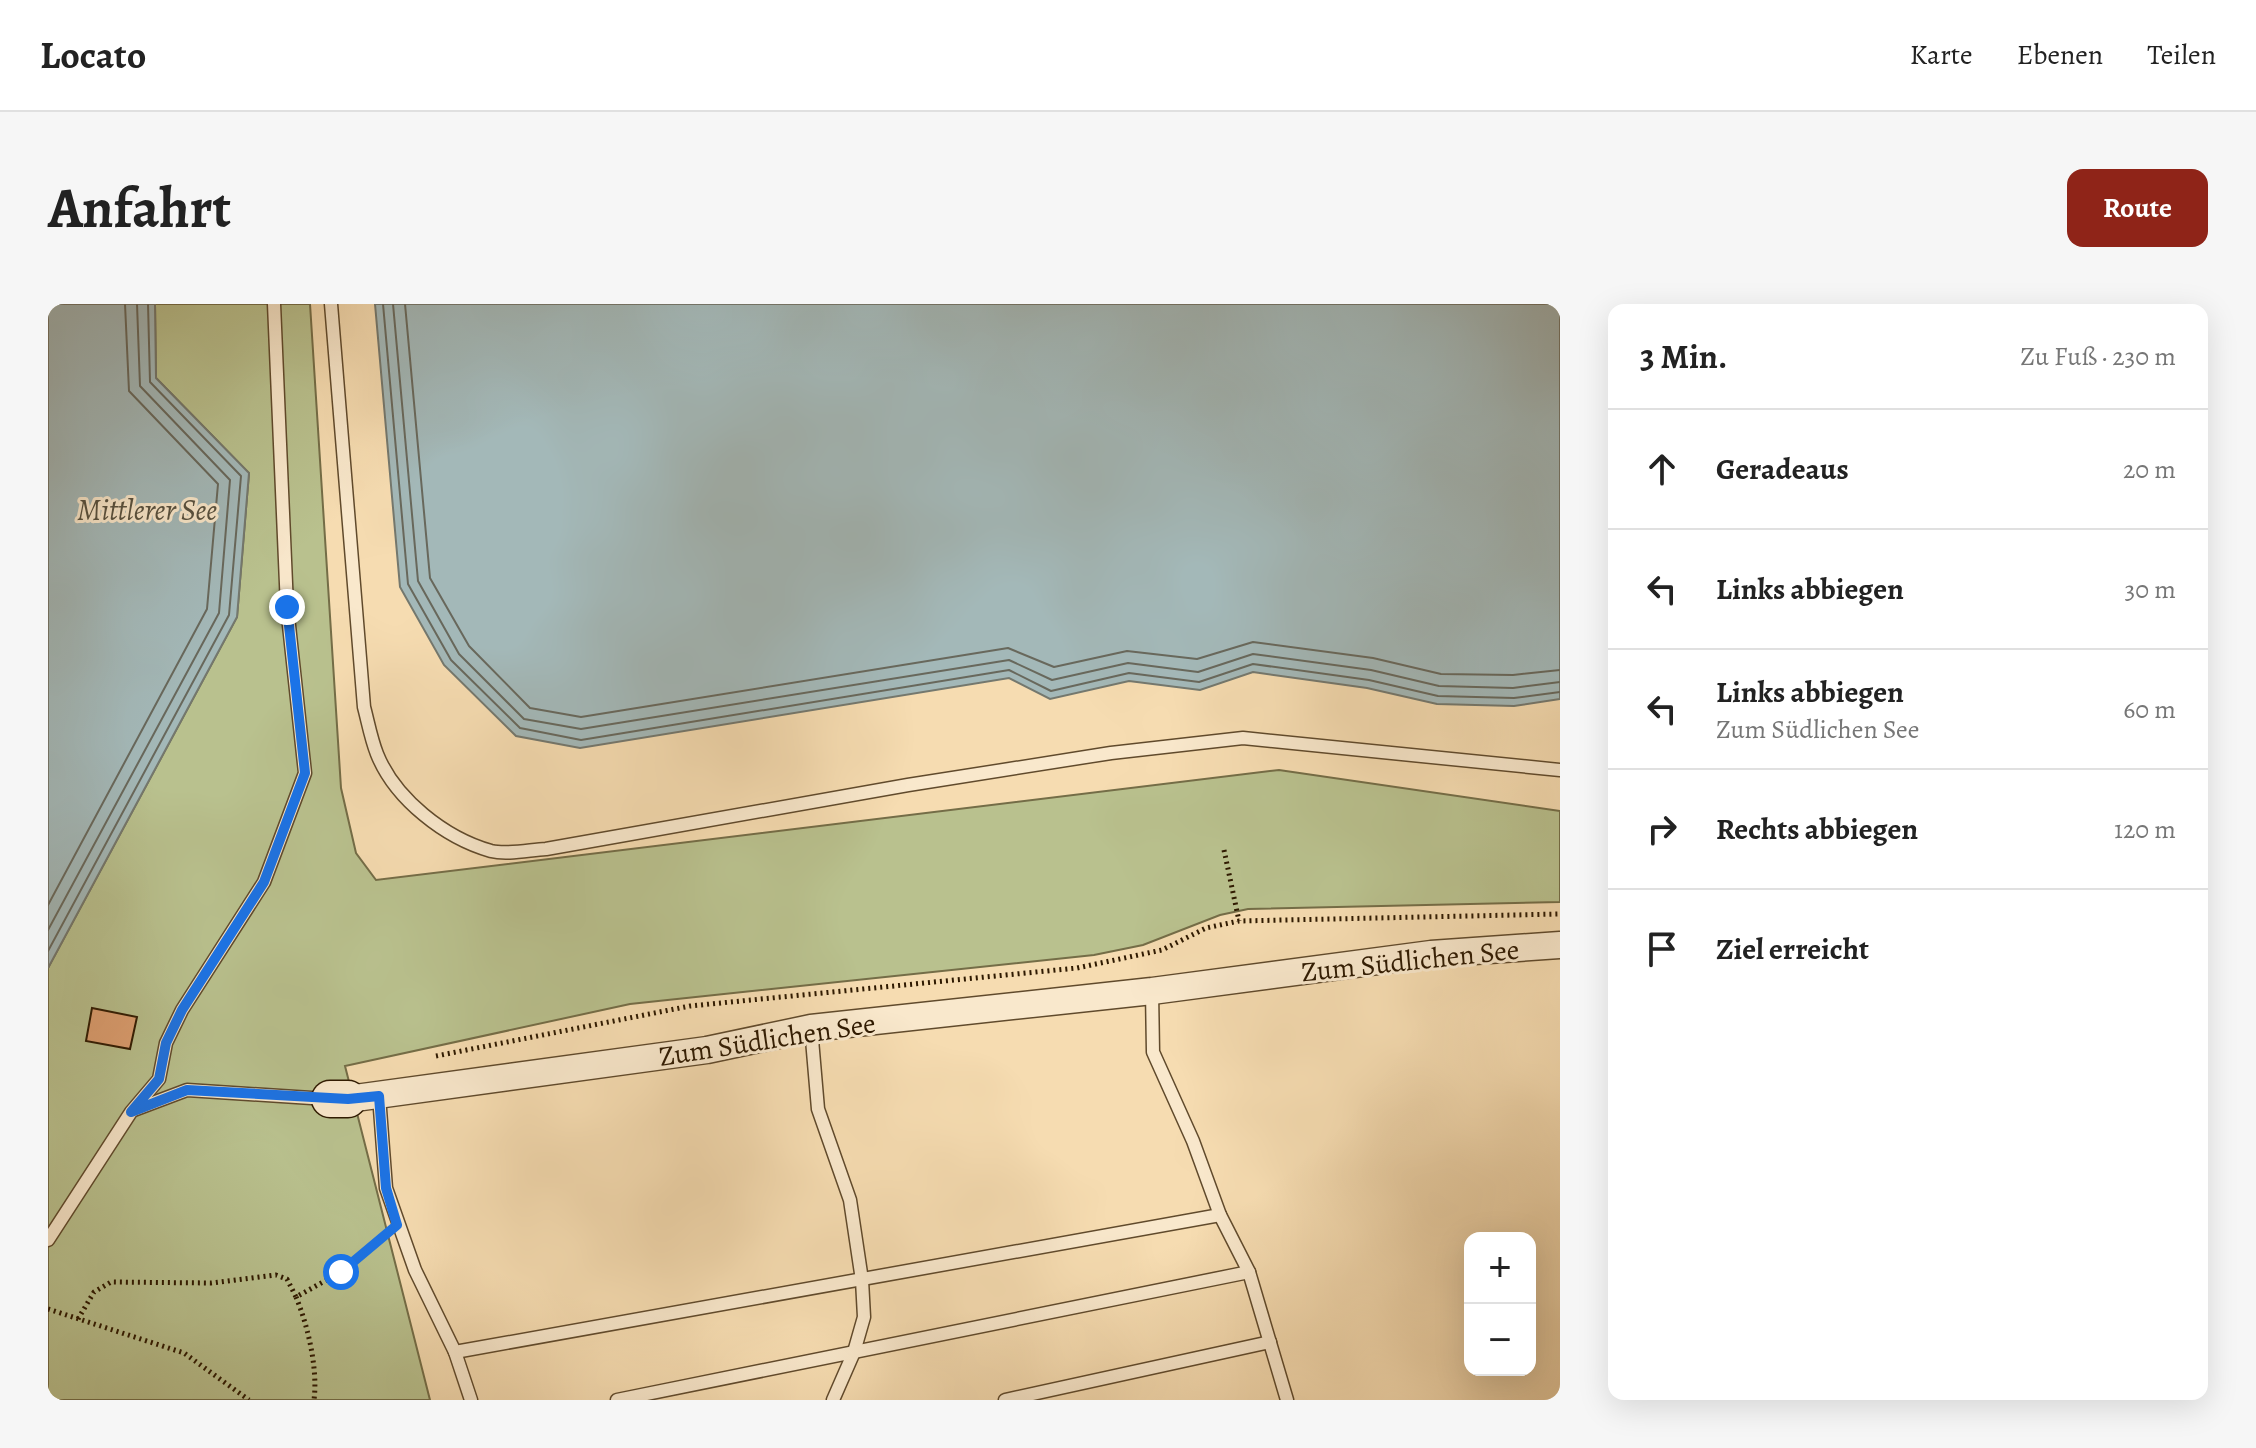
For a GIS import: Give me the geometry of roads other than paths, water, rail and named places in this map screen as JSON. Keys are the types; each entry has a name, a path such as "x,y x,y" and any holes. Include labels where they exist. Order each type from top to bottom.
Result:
{"street":[{"name":"Zum Südlichen See","path":"352,1098 707,1050 811,1028 1152,991 1431,954 1560,945"}],"lane":[{"path":"48,1240 131,1112 159,1079 166,1043 182,1010 264,882 305,773 287,607 274,304"},
{"path":"331,304 364,707 377,755 395,785 421,812 453,836 494,852 546,849 908,785 1111,753 1243,738 1560,770"},
{"path":"1152,991 1153,1052 1193,1141 1220,1215 1249,1272 1287,1400"},
{"path":"811,1028 818,1109 850,1200 862,1280 864,1317 854,1352 833,1400"},
{"name":"Zum Südlichen See","path":"131,1112 187,1090 352,1098"},
{"path":"352,1098 397,1225 455,1352 471,1400"},
{"path":"455,1352 1220,1215"},
{"path":"617,1400 1249,1272"},
{"path":"1005,1400 1270,1342"}],"water":[{"name":"Mittlerer See","path":"48,304 155,304 156,378 249,473 237,617 48,968"},
{"path":"375,304 1560,304 1560,699 1514,706 1437,704 1367,688 1253,672 1200,690 1129,681 1050,699 1009,678 580,748 516,736 444,665 400,587"}]}
